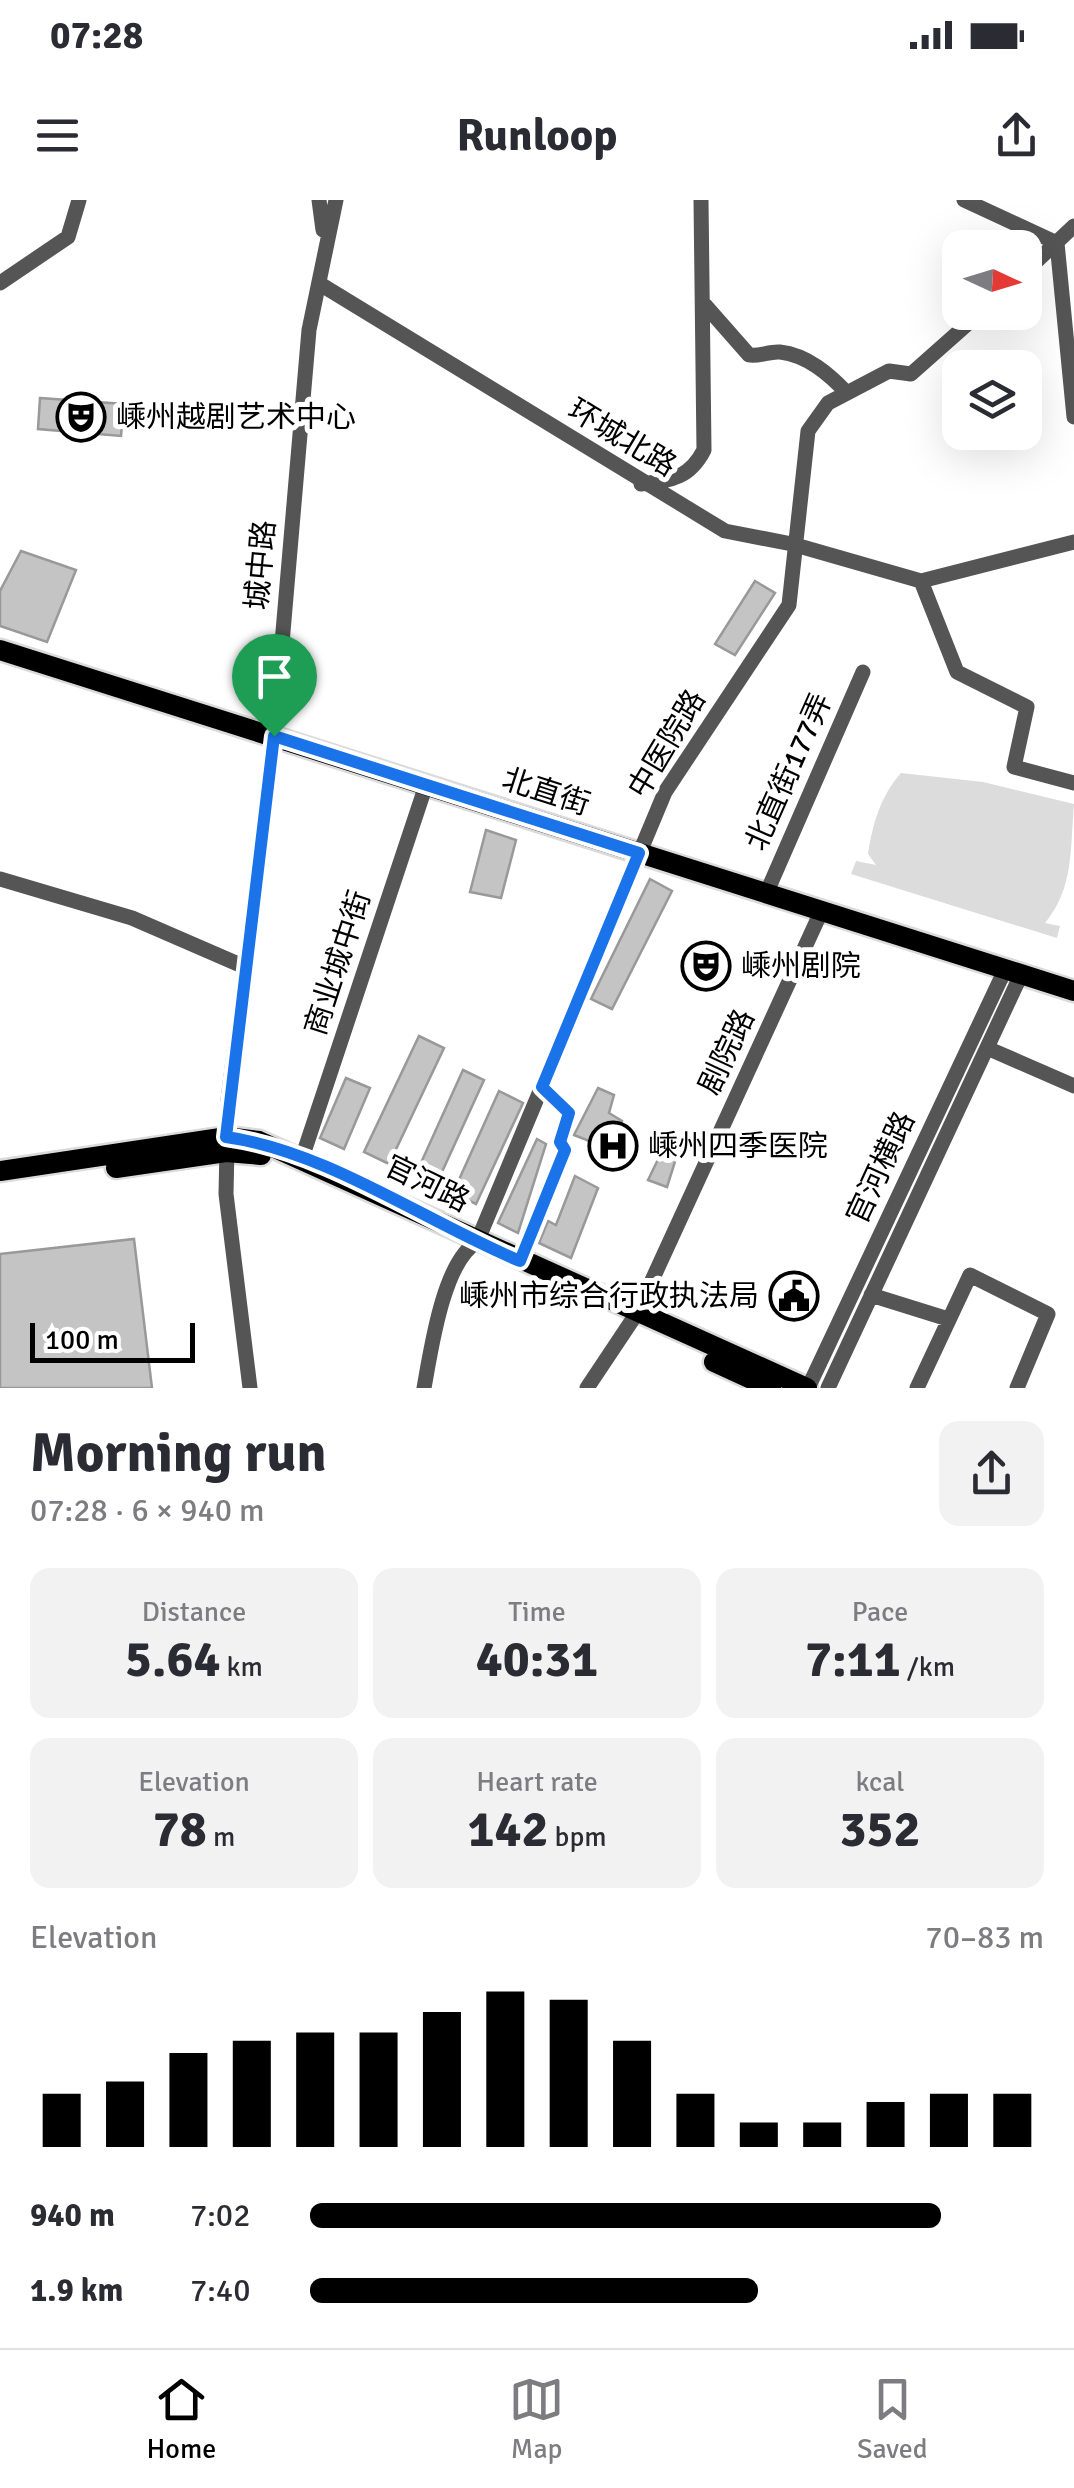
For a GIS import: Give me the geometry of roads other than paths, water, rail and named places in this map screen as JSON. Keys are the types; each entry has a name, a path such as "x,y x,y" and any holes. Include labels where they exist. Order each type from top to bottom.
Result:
{"main road":[{"name":"北直街","path":"0,650 1074,991"},
{"name":"官河路","path":"0,1171 258,1142 302,1158 472,1245 520,1261 771,1388"},
{"name":"官河路","path":"0,1184 226,1145 307,1172 634,1318 808,1388"}],"street":[{"path":"0,283 68,236 79,200"},
{"path":"318,200 324,219 320,284"},
{"path":"320,284 336,200"},
{"path":"641,484 673,480 694,471 704,450 701,200"},
{"path":"964,200 1056,243"},
{"path":"1042,256 1074,226"},
{"path":"1056,243 1074,417"},
{"name":"环城北路","path":"320,284 641,484 725,531 792,544 920,582"},
{"name":"城中路","path":"250,1388 226,1194 226,1145 274,736 308,330 320,284"},
{"path":"705,305 748,355 776,351 794,356 818,366 847,393"},
{"name":"中医院路","path":"424,1388 437,1318 542,1087 664,792 789,605 792,544 808,432 828,403 889,371 911,374 961,330"},
{"path":"1074,542 920,582 957,672 1027,706 1014,767 1074,783"},
{"name":"北直街177弄","path":"766,894 863,672"},
{"name":"商业城中街","path":"302,1158 426,785"},
{"path":"0,878 132,918 245,967"},
{"name":"剧院路","path":"588,1388 634,1318 821,912"},
{"name":"官河横路","path":"828,1388 987,1048 1012,974"},
{"name":"官河横路","path":"808,1388 1012,974"},
{"path":"987,1048 1074,1086"},
{"path":"520,1261 565,1150 560,1142 569,1113 542,1087"},
{"path":"917,1388 970,1275 1048,1314 1018,1388"},
{"path":"871,1296 948,1319"}],"place":[{"name":"嵊州越剧艺术中心","path":"81,417"},
{"name":"嵊州剧院","path":"706,966"},
{"name":"嵊州四季医院","path":"613,1146"},
{"name":"嵊州市综合行政执法局","path":"794,1296"}]}
